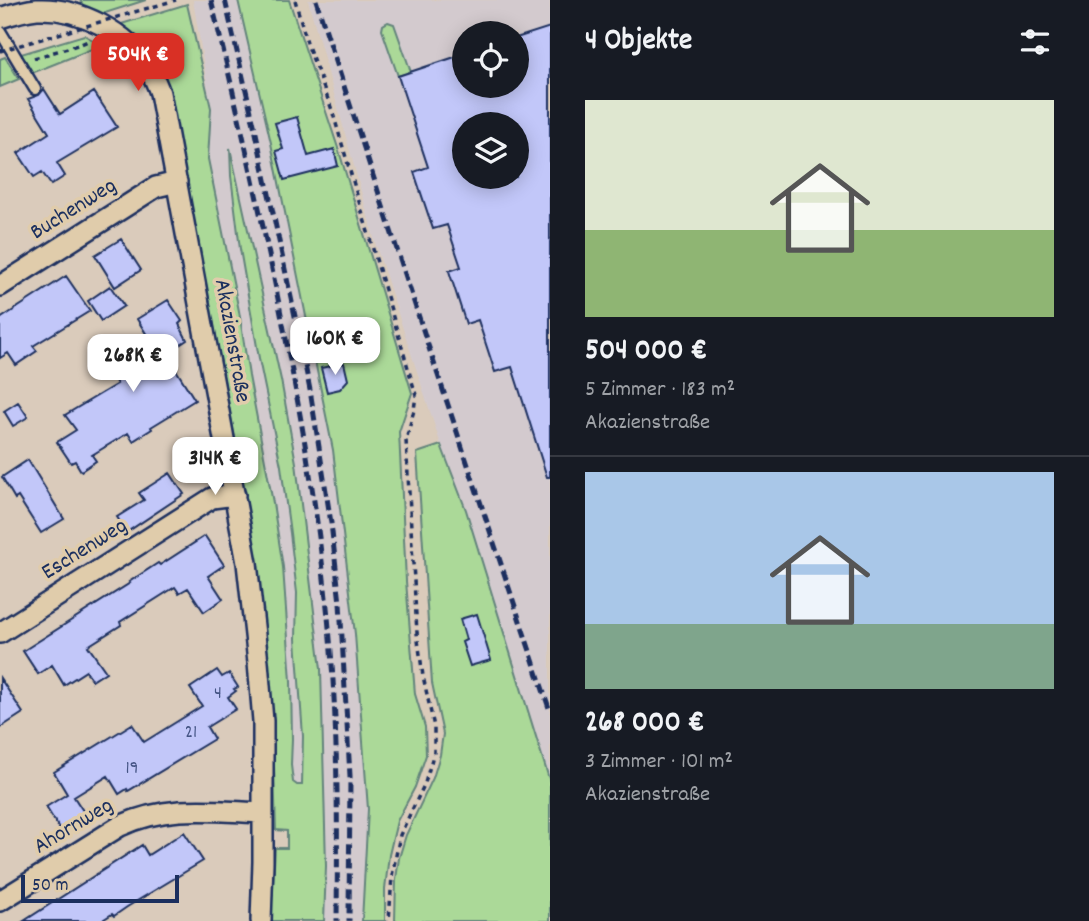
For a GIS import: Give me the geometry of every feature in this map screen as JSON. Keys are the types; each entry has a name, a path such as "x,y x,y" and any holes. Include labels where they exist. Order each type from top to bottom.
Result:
{"street":[{"name":"Akazienstraße","path":"0,18 38,9 56,10 90,19 107,28 136,51 148,66 164,111 247,563 263,721 261,921"},
{"name":"Buchenweg","path":"0,286 156,187 177,182"},
{"name":"Eschenweg","path":"0,632 212,498 235,495"},
{"name":"Ahornweg","path":"0,901 136,818 178,810 263,813"}],"lane":[{"path":"0,31 35,89"}],"path":[{"path":"0,51 176,0"},
{"path":"296,0 308,46 347,161 415,395 415,411 406,440 417,633 434,727 434,752 425,783 400,835 392,876 389,921"},
{"path":"19,62 81,44 107,28"}],"shaded area":[{"path":"193,0 238,0 271,143 333,450 355,634 368,809 362,921 324,921 326,866 321,669 296,463 281,380 231,152 231,176 240,249 281,466 297,593 296,639 303,735 302,785 293,782 291,681 283,567 239,311 208,159 211,108"},
{"path":"308,0 550,0 550,782 466,510 441,445 377,249"}],"green space":[{"path":"80,0 146,0 102,14 84,7"},
{"path":"238,0 289,0 339,151 412,393 399,432 415,694 425,727 426,755 415,787 397,821 389,855 385,921 362,921 368,809 355,634 333,450 271,143"},
{"path":"187,4 211,108 208,159 239,311 283,567 291,681 291,765 293,782 302,785 303,736 296,639 297,593 281,466 240,249 230,148 281,380 296,463 321,669 326,866 324,921 271,921 275,848 287,848 287,831 276,830 273,735 258,571 244,487 171,97 165,84 118,25"},
{"path":"388,22 394,24 411,72 398,76 382,30 383,25"},
{"path":"84,35 102,45 32,73 21,54"},
{"path":"5,57 19,79 0,87 0,59"},
{"path":"441,445 466,510 550,782 550,921 395,921 399,858 406,835 433,778 443,734 432,683 417,453"}],"building":[{"path":"550,27 550,477 547,477 512,367 495,372 478,320 466,324 449,271 461,267 447,225 433,229 414,172 428,167 398,76 452,58 452,98 529,98 529,34"},
{"path":"44,89 60,114 94,92 117,127 57,163 65,176 51,185 42,172 34,177 18,153 49,133 28,99 39,95"},
{"path":"297,117 308,156 334,149 338,166 284,180 276,151 283,149 275,123"},
{"path":"121,239 141,270 115,287 95,255"},
{"path":"66,276 90,311 33,346 37,351 16,365 8,353 0,358 0,319"},
{"path":"110,286 124,306 101,321 88,301"},
{"path":"168,300 182,321 179,324 187,340 166,354 195,400 133,441 128,433 92,455 96,461 81,471 75,461 71,463 57,442 76,430 65,415 117,384 112,376 155,348 137,319"},
{"path":"344,363 348,380 340,389 327,392 321,368"},
{"path":"18,402 28,417 13,426 4,411"},
{"path":"28,460 64,519 41,533 2,477"},
{"path":"170,473 184,494 127,532 117,517 144,500 139,493"},
{"path":"205,536 224,565 208,576 223,599 204,612 188,588 179,593 175,587 88,646 106,672 92,681 86,671 64,685 52,665 38,674 23,651 158,563 160,565"},
{"path":"477,614 491,660 470,666 462,642 466,640 460,619"},
{"path":"217,670 222,677 229,673 238,687 228,697 236,709 207,727 214,739 128,791 127,789 119,794 108,776 74,797 87,817 62,833 46,807 67,794 54,772 132,724 144,742 202,706 190,688"},
{"path":"0,678 23,713 0,728"},
{"path":"184,832 203,861 114,916 112,914 101,921 24,921 142,845 148,855"}],"railway":[{"path":"211,0 272,269 316,515 330,638 335,719 337,921"},
{"path":"225,0 310,390 331,523 340,603 350,776 349,921"},
{"path":"316,0 550,711"}]}
